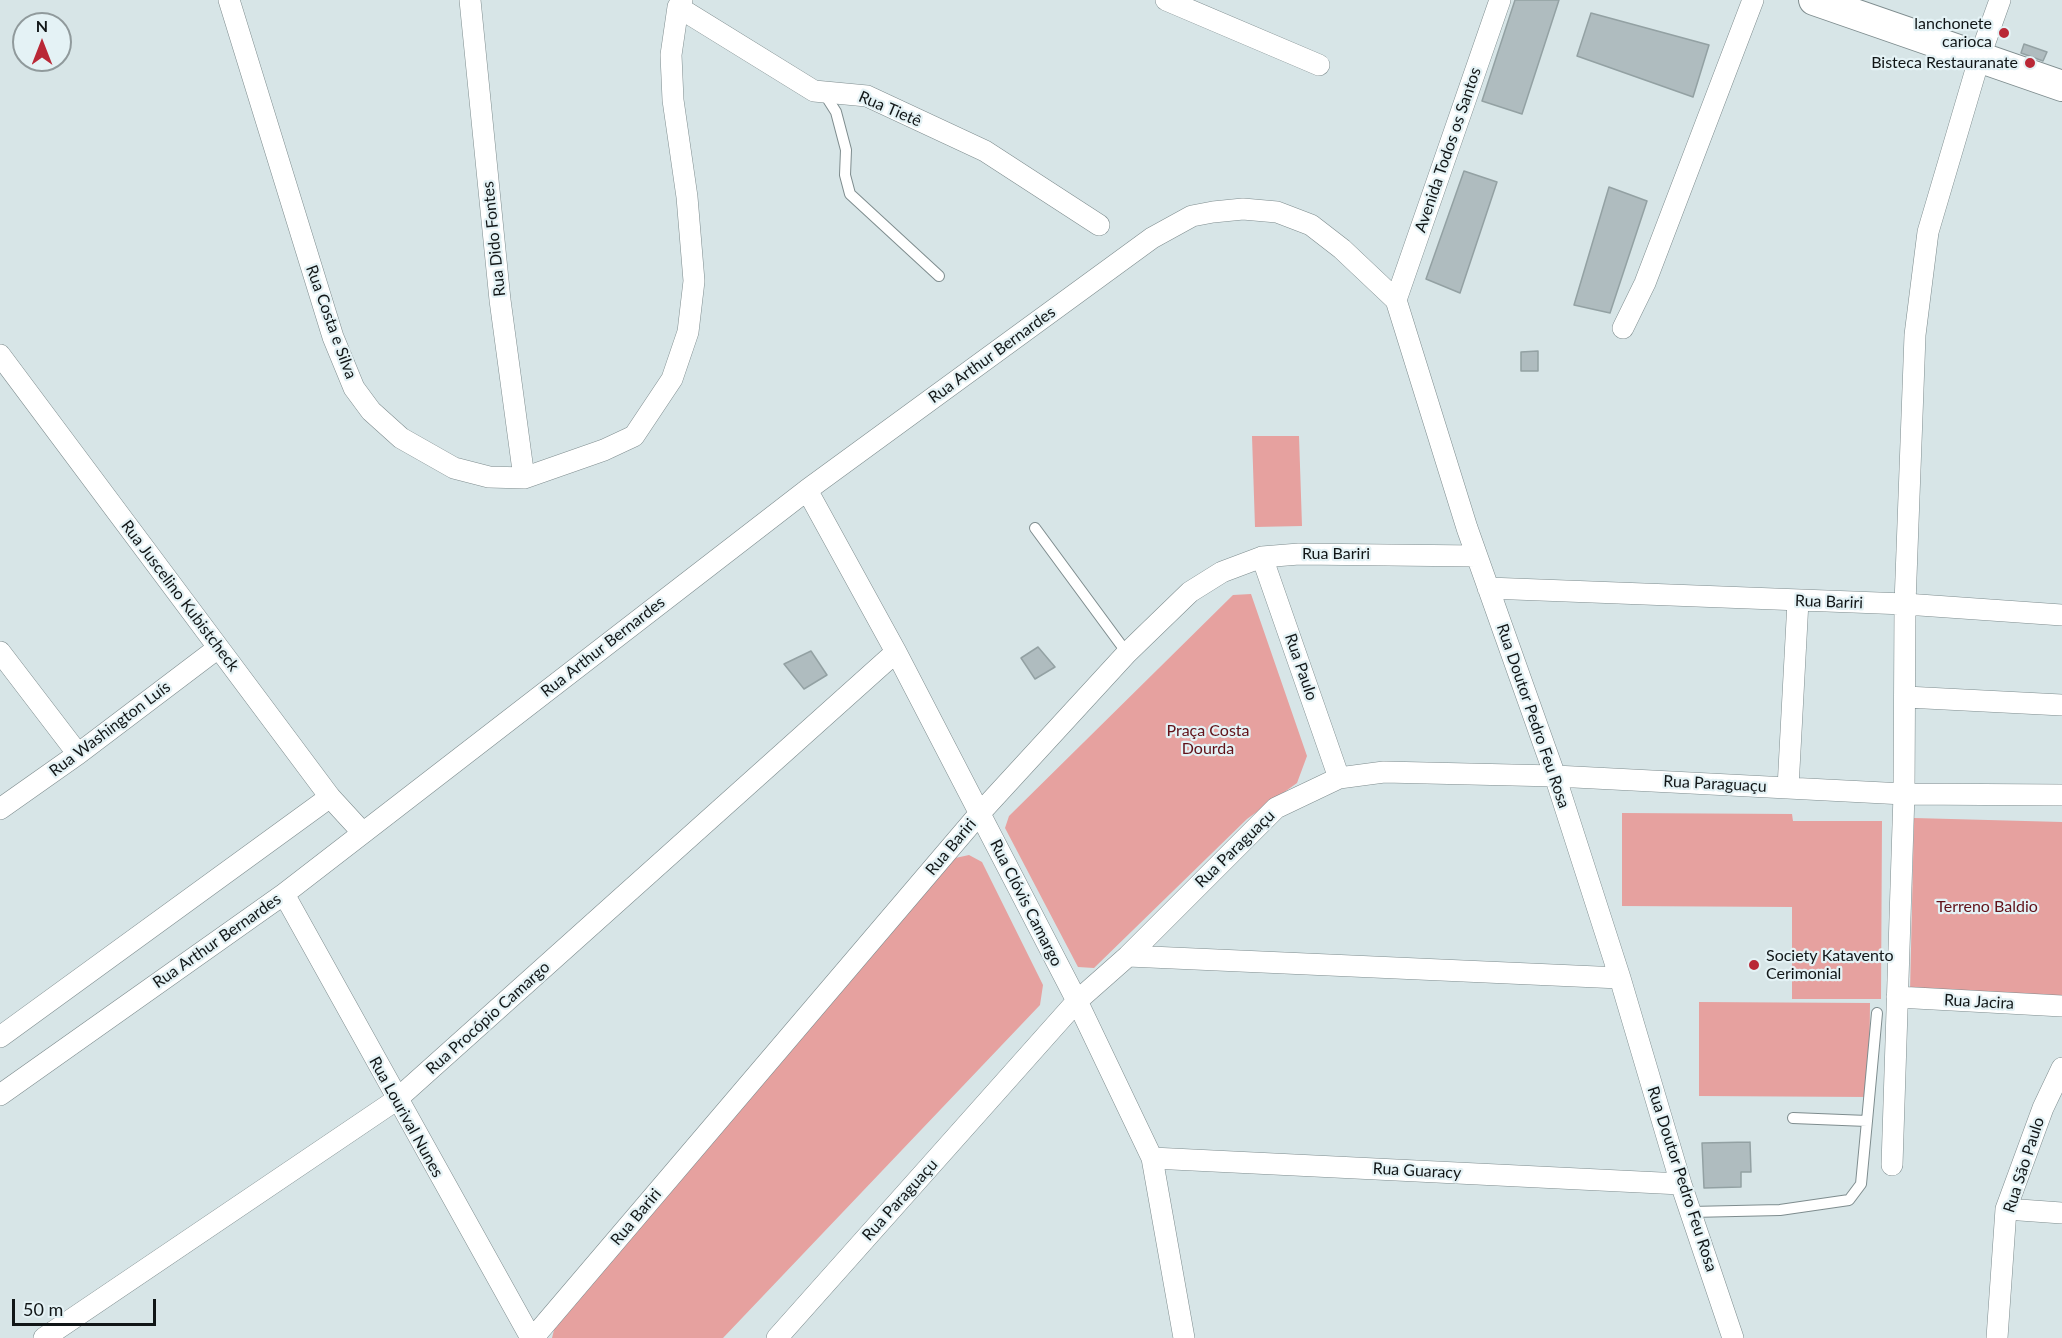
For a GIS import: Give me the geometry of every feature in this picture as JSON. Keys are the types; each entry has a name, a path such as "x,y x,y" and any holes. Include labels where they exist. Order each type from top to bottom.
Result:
{"street":[{"name":"Rua Costa e Silva","path":"229,0 333,337 354,388 370,411 401,438 454,468 489,477 524,478 604,450 634,436 672,379 688,332 694,280 687,197 673,99 671,55 680,4"},
{"name":"Rua Dido Fontes","path":"470,0 500,300 524,478"},
{"path":"1166,0 1319,65"},
{"name":"Avenida Todos os Santos","path":"1396,300 1500,0"},
{"path":"1623,328 1645,283 1753,0"},
{"path":"1814,0 2062,86"},
{"path":"1892,1165 1904,794 1905,604 1915,335 1928,232 1980,57 2000,0"},
{"name":"Rua Tietê","path":"680,4 814,91 867,96 985,152 1099,225"},
{"name":"Rua Doutor Pedro Feu Rosa","path":"1213,212 1243,209 1277,212 1311,225 1342,249 1396,300 1476,556 1555,776 1620,978 1681,1184 1733,1338"},
{"name":"Rua Arthur Bernardes","path":"0,1095 284,894 807,490 1152,238 1192,216 1213,212"},
{"name":"Rua Juscelino Kubistcheck","path":"0,355 330,797 363,833"},
{"name":"Rua Clóvis Camargo","path":"807,490 896,652 1077,1000 1152,1158 1184,1338"},
{"name":"Rua Bariri","path":"532,1338 980,813 1127,653 1190,592 1222,572 1262,557 1299,554 1476,556"},
{"name":"Rua Paulo","path":"1262,557 1340,778"},
{"name":"Rua Bariri","path":"1488,588 1905,604 2062,615"},
{"path":"1788,788 1798,601"},
{"name":"Rua Washington Luís","path":"0,809 78,754 218,648"},
{"path":"0,652 78,754"},
{"name":"Rua Procópio Camargo","path":"44,1338 396,1100 896,652"},
{"path":"1906,697 2062,705"},
{"name":"Rua Paraguaçu","path":"777,1338 1077,1000 1128,956 1276,808 1340,778 1384,772 1555,776 1904,794 2062,795"},
{"path":"0,1037 330,797"},
{"name":"Rua Lourival Nunes","path":"284,894 396,1100 532,1338"},
{"path":"1128,956 1620,978"},
{"name":"Rua Jacira","path":"1897,997 2062,1006"},
{"name":"Rua São Paulo","path":"1997,1338 2006,1209 2043,1108 2062,1068"},
{"name":"Rua Guaracy","path":"1152,1158 1681,1184"},
{"path":"2006,1209 2062,1213"}],"lane":[{"path":"824,93 839,121 846,150 845,175 850,194 939,276"},
{"path":"1035,528 1127,653"},
{"path":"1691,1212 1780,1210 1849,1200 1861,1184 1877,1013"},
{"path":"1793,1118 1867,1121"}],"green space":[{"path":"1252,436 1299,436 1302,526 1255,527"},
{"name":"Praça Costa Dourda","path":"1251,594 1307,756 1297,783 1247,819 1094,968 1078,967 1005,828 1009,816 1233,595"},
{"path":"1622,813 1792,814 1793,821 1882,821 1881,999 1792,999 1792,907 1622,906"},
{"name":"Terreno Baldio","path":"1914,818 2062,822 2062,999 1910,992"},
{"path":"969,855 982,862 1043,985 1040,1005 723,1338 552,1338 556,1322 951,859"},
{"path":"1699,1002 1870,1003 1869,1097 1699,1096"}],"building":[{"path":"1515,0 1559,0 1522,114 1482,101"},
{"path":"1591,13 1709,45 1693,97 1577,56"},
{"path":"2024,44 2047,52 2043,61 2021,53"},
{"path":"1464,171 1497,182 1460,293 1426,279"},
{"path":"1609,187 1647,201 1610,313 1574,305"},
{"path":"1538,351 1538,371 1521,371 1521,352"},
{"path":"1038,647 1055,667 1035,679 1021,658"},
{"path":"811,651 827,675 804,689 784,664"},
{"path":"1750,1142 1751,1172 1741,1172 1741,1187 1704,1188 1702,1143"}],"place":[{"name":"lanchonete carioca","path":"2004,33"},
{"name":"Bisteca Restauranate","path":"2030,63"},
{"name":"Society Katavento Cerimonial","path":"1754,965"}]}
